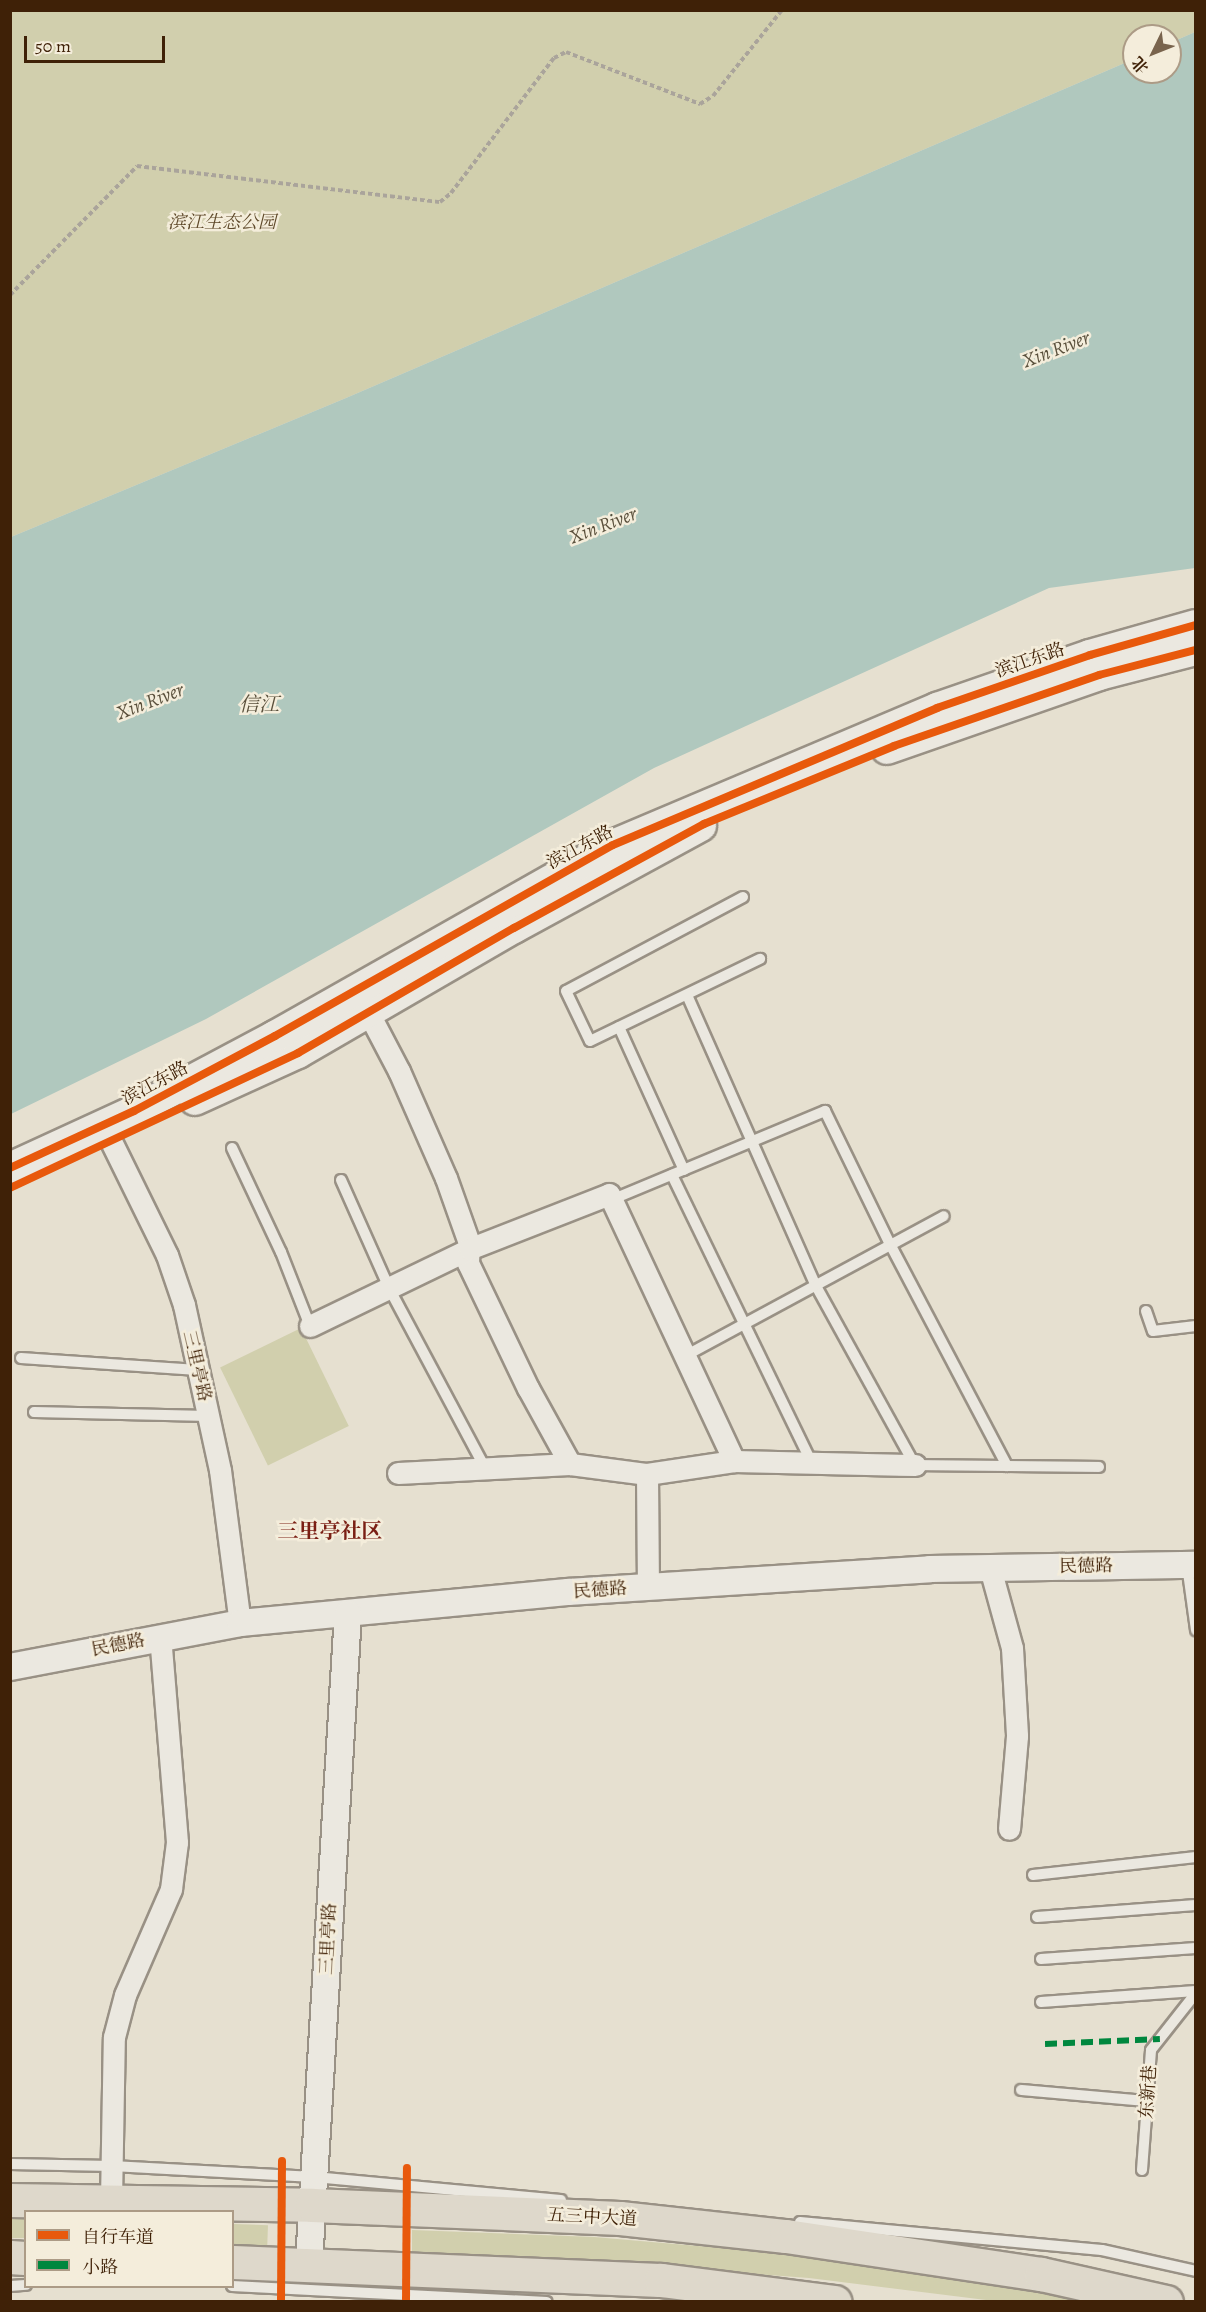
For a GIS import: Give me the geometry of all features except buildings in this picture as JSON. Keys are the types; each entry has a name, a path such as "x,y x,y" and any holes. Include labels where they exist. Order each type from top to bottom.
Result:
{"main road":[{"name":"滨江东路","path":"10,1188 613,845 937,708 1090,655 1196,625"},
{"name":"滨江东路","path":"10,1168 107,1133 298,1053 514,927 705,824 894,746 1099,675 1196,650"},
{"name":"五三中大道","path":"10,2200 111,2201 313,2191 620,2217 750,2232 1041,2274 1166,2301"},
{"path":"234,2262 661,2280 835,2301"}],"street":[{"path":"368,1012 399,1071 446,1178 470,1243 468,1263 528,1388 570,1464"},
{"name":"三里亭路","path":"107,1133 167,1255 184,1305 220,1470 240,1623"},
{"path":"310,1326 469,1249 609,1194 734,1461"},
{"path":"398,1473 570,1464 647,1474 734,1461 915,1466"},
{"path":"647,1474 648,1587"},
{"name":"民德路","path":"10,1667 240,1623 648,1587 930,1569 1191,1565"},
{"path":"990,1568 1012,1648 1017,1736 1009,1829"},
{"name":"三里亭路","path":"309,2264 348,1614"},
{"path":"111,2201 114,2037 125,1995 171,1889 177,1842 160,1637"}],"lane":[{"path":"743,897 566,991 590,1041 760,959"},
{"path":"687,995 816,1286 915,1466 1100,1467"},
{"path":"619,1028 684,1170"},
{"path":"611,1200 825,1111 890,1244 1007,1466"},
{"path":"232,1148 281,1252 310,1326"},
{"path":"672,1175 813,1463"},
{"path":"341,1180 389,1288 485,1468"},
{"path":"685,1356 944,1216"},
{"path":"1146,1311 1153,1331 1196,1326"},
{"path":"21,1358 198,1370"},
{"path":"34,1412 209,1416"},
{"path":"1191,1565 1196,1630"},
{"path":"1033,1875 1196,1857"},
{"path":"1037,1917 1196,1905"},
{"path":"1041,1959 1196,1948"},
{"path":"1041,2001 1196,1992"},
{"name":"东新巷","path":"1142,2170 1151,2050 1196,1992"},
{"path":"1021,2090 1147,2101"},
{"path":"10,2164 112,2166 313,2191 572,2201"},
{"path":"784,2221 1102,2250 1196,2271"},
{"path":"234,2286 546,2301"}],"path":[{"path":"10,296 136,166 440,202 451,193 554,58 567,52 700,104 713,96 782,10"}],"green space":[{"name":"滨江生态公园","path":"11,11 1195,11 1195,32 1182,38 1182,24 1122,24 1122,64 346,398 11,537"},
{"path":"301,1328 349,1426 268,1465 220,1367"},
{"path":"11,2216 24,2216 24,2238 11,2238"},
{"path":"234,2224 268,2225 267,2246 234,2245"},
{"path":"412,2230 594,2237 812,2256 1115,2301 994,2301 809,2278 534,2258 412,2252"}],"water":[{"name":"信江","path":"1195,32 1195,568 1049,588 654,768 206,1019 11,1114 11,537 346,398 1122,64 1122,84 1182,84 1182,38"}],"marked path":[{"path":"1045,2044 1160,2039"}],"cycle path":[{"path":"10,1168 134,1111 275,1036 613,845 937,708 1090,655 1196,625"},
{"path":"10,1188 298,1053 514,928 704,824 894,746 1099,675 1196,650"},
{"path":"281,2302 282,2161"},
{"path":"406,2302 407,2168"}],"district":[{"name":"三里亭社区","path":"330,1531"}],"water label":[{"name":"Xin River","path":"1056,349"},
{"name":"Xin River","path":"603,525"},
{"name":"Xin River","path":"150,701"}]}
